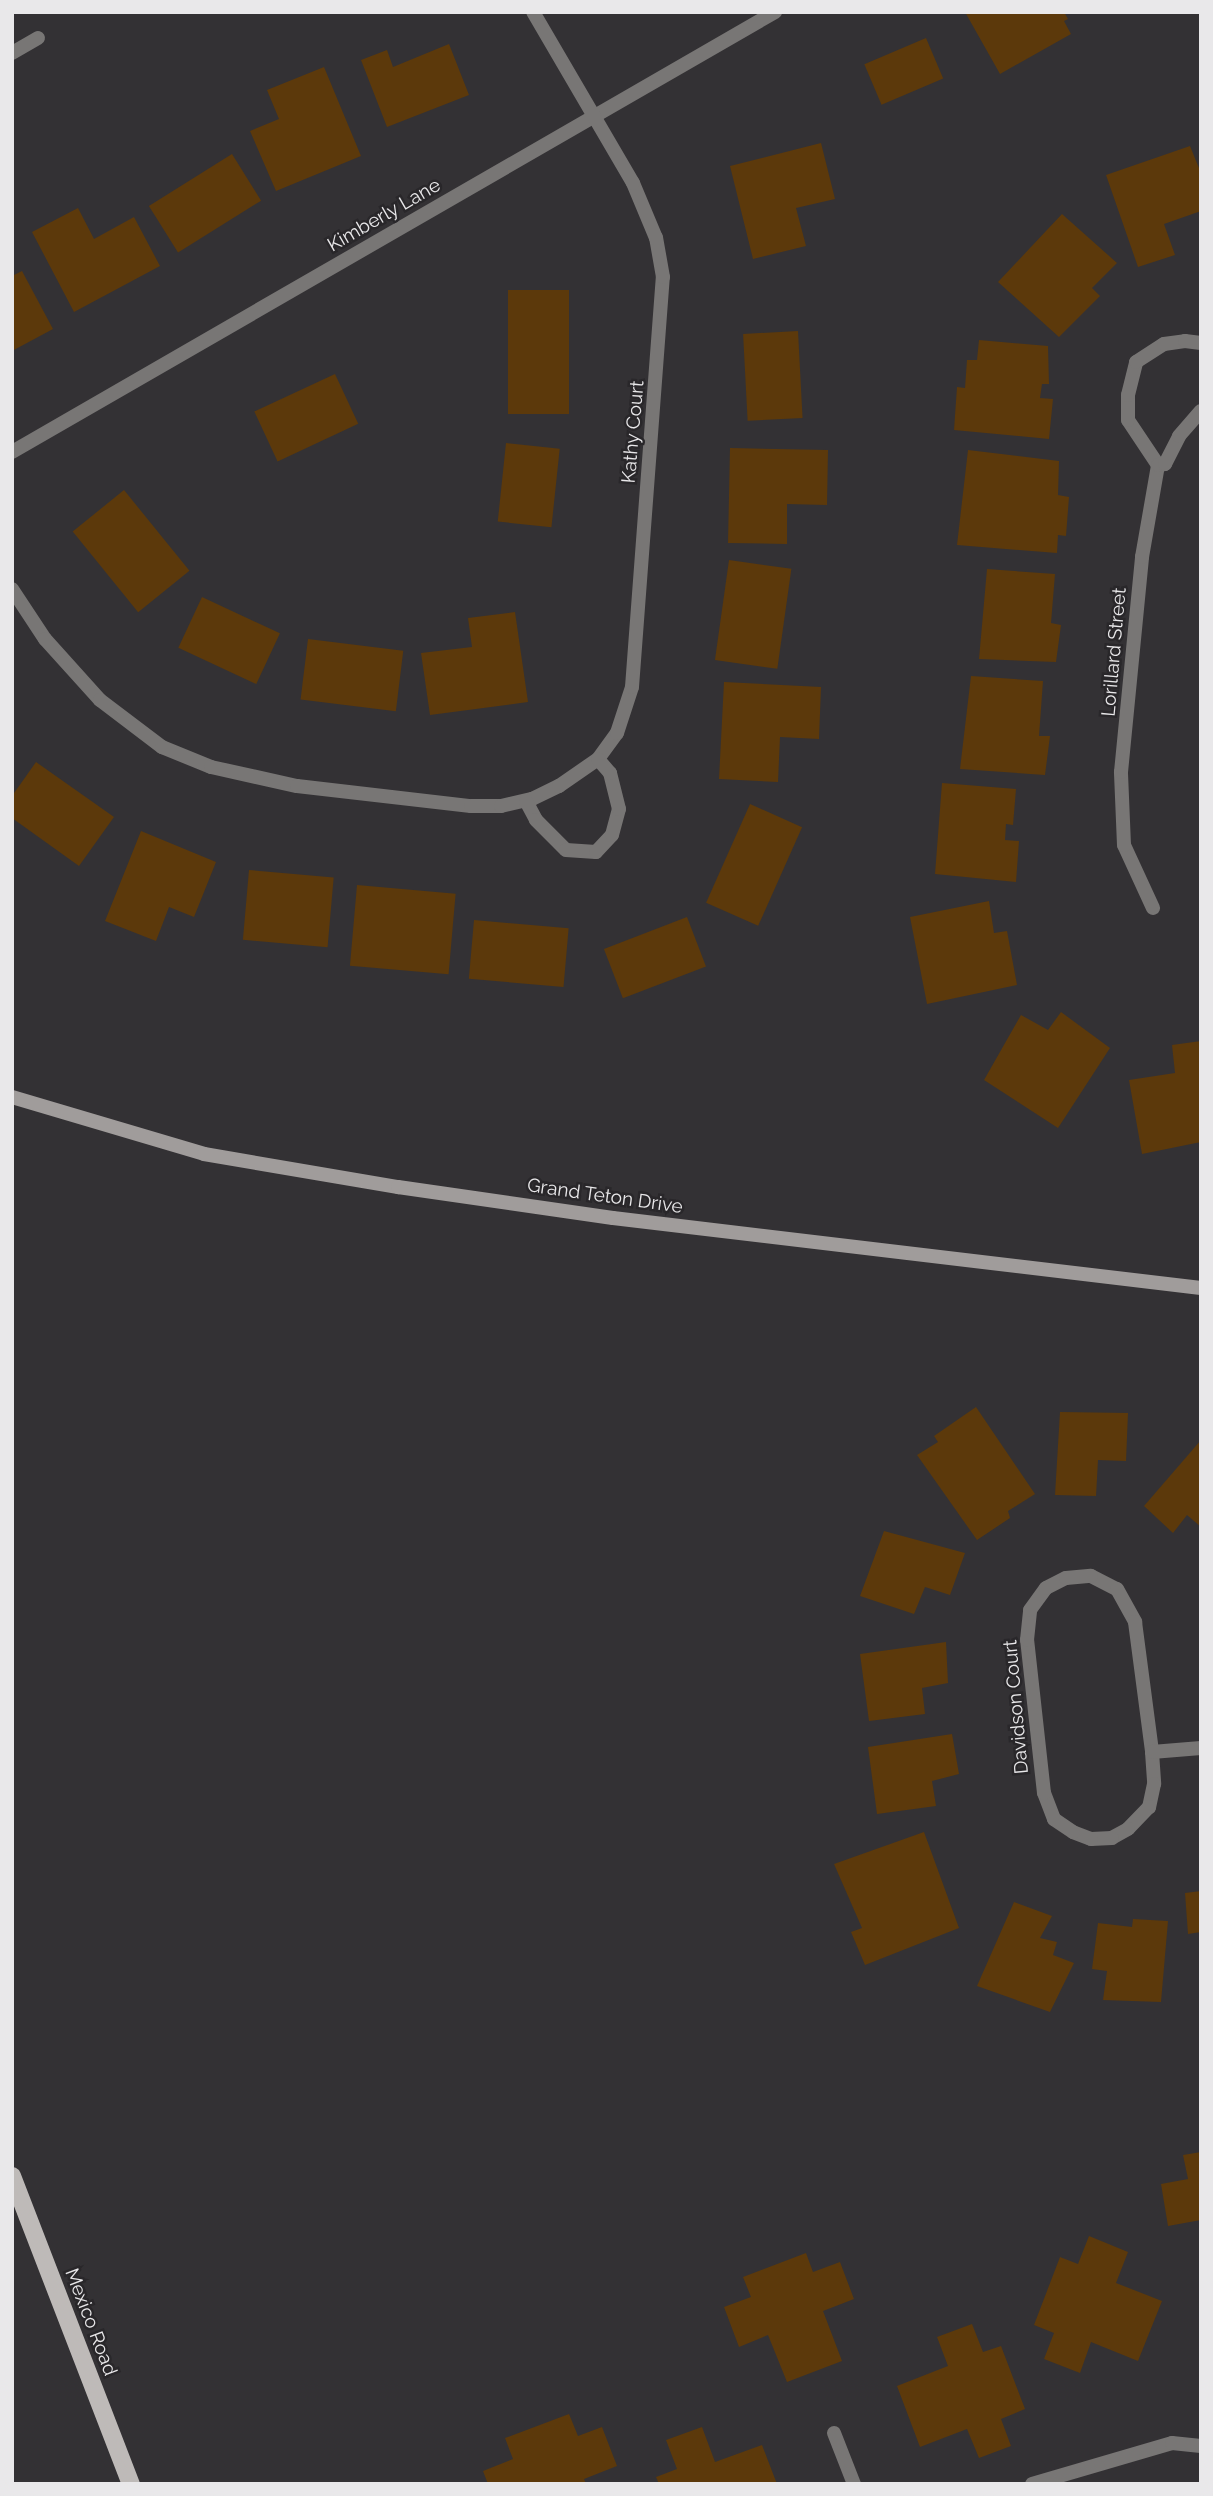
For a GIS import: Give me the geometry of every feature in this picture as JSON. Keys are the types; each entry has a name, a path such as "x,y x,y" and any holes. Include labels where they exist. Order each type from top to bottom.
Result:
{"main road":[{"name":"Mexico Road","path":"12,2176 131,2484"}],"street":[{"name":"Kathy Court","path":"12,589 45,639 100,700 162,747 211,767 297,786 471,806 501,806 526,801 559,786 598,759 617,733 632,687 663,277 656,238 634,183 533,12"},
{"name":"Kimberly Lane","path":"12,452 775,12"},
{"path":"12,53 38,38"},
{"path":"1158,465 1128,420 1128,395 1136,362 1164,344 1185,341 1201,343"},
{"name":"Lorillard Street","path":"1153,908 1124,845 1121,772 1142,557 1158,465 1165,464 1179,436 1201,411"},
{"path":"526,801 536,820 566,850 596,852 612,835 619,809 610,773 598,759"},
{"name":"Grand Teton Drive","path":"12,1097 204,1154 398,1186 613,1218 1201,1288"},
{"name":"Davidson Court","path":"1091,1576 1117,1588 1135,1622 1152,1752 1154,1784 1149,1807 1128,1829 1112,1838 1091,1839 1073,1832 1055,1819 1044,1793 1027,1640 1030,1609 1046,1588 1066,1578 1091,1576"},
{"path":"1152,1752 1201,1748"},
{"path":"834,2433 854,2484"},
{"path":"1032,2484 1172,2443 1200,2443"}],"building":[{"path":"965,12 1064,12 1068,19 1064,21 1071,34 1000,74"},
{"path":"926,38 943,79 882,105 864,64"},
{"path":"449,44 469,95 387,127 361,60 387,50 393,67"},
{"path":"324,67 361,156 276,191 250,131 279,119 267,90"},
{"path":"821,143 835,199 796,208 806,246 753,259 730,166"},
{"path":"1190,146 1201,173 1201,211 1164,224 1175,255 1138,267 1106,175"},
{"path":"232,154 261,201 178,253 149,206"},
{"path":"78,208 94,239 134,217 160,266 74,312 32,232"},
{"path":"1062,214 1117,263 1092,288 1100,296 1059,337 998,282"},
{"path":"22,271 53,329 12,351 12,276"},
{"path":"508,290 569,290 569,414 508,414"},
{"path":"798,331 803,418 748,421 743,334"},
{"path":"979,340 1048,346 1049,384 1042,384 1040,398 1053,399 1049,439 954,430 957,387 965,388 967,360 977,360"},
{"path":"335,374 358,424 278,461 254,412"},
{"path":"506,443 560,449 551,527 498,522"},
{"path":"730,448 828,450 827,505 787,504 787,544 728,543"},
{"path":"968,450 1059,461 1058,495 1069,497 1066,536 1058,535 1057,553 957,545"},
{"path":"124,490 189,571 138,612 73,532"},
{"path":"729,560 791,569 777,669 715,660"},
{"path":"987,569 1055,574 1051,623 1061,625 1056,662 979,659"},
{"path":"202,597 280,633 256,684 178,648"},
{"path":"515,612 528,702 430,715 421,653 472,647 468,618"},
{"path":"308,639 403,651 396,711 301,700"},
{"path":"971,676 1043,681 1039,736 1050,736 1045,775 960,769"},
{"path":"724,682 821,687 819,739 780,737 778,782 719,779"},
{"path":"36,762 114,817 79,866 12,818 12,796"},
{"path":"942,783 1016,789 1013,825 1006,824 1005,840 1019,841 1016,882 935,874"},
{"path":"750,804 802,827 758,926 706,903"},
{"path":"141,831 216,862 194,917 169,907 156,941 105,921"},
{"path":"249,870 334,877 328,947 243,940"},
{"path":"357,885 456,894 449,974 350,966"},
{"path":"989,901 994,933 1007,931 1017,985 927,1004 910,917"},
{"path":"687,917 706,966 623,998 604,949"},
{"path":"474,920 569,928 563,987 469,979"},
{"path":"1061,1012 1110,1048 1058,1128 984,1080 1021,1015 1048,1030"},
{"path":"1201,1041 1201,1142 1142,1154 1129,1080 1175,1073 1172,1045"},
{"path":"976,1407 1035,1494 1008,1511 1010,1518 977,1540 917,1455 938,1442 934,1436"},
{"path":"1060,1412 1128,1413 1126,1461 1098,1460 1096,1496 1055,1495"},
{"path":"1201,1440 1201,1527 1187,1515 1173,1533 1144,1506"},
{"path":"884,1531 965,1553 950,1595 925,1587 914,1614 860,1596"},
{"path":"946,1642 948,1683 922,1688 925,1714 869,1721 860,1654"},
{"path":"952,1734 959,1774 932,1781 936,1806 877,1814 868,1747"},
{"path":"924,1832 959,1928 865,1965 851,1932 862,1928 834,1864"},
{"path":"1201,1891 1201,1932 1188,1934 1185,1893"},
{"path":"1014,1902 1052,1916 1040,1938 1057,1942 1053,1955 1074,1963 1050,2012 977,1986"},
{"path":"1133,1919 1168,1921 1161,2002 1103,2000 1107,1971 1092,1969 1098,1923 1132,1927"},
{"path":"1201,2152 1201,2220 1168,2226 1161,2184 1188,2179 1183,2155"},
{"path":"1089,2236 1128,2252 1116,2283 1162,2301 1138,2361 1091,2342 1080,2373 1044,2359 1054,2333 1034,2325 1060,2257 1078,2264"},
{"path":"806,2253 813,2272 840,2262 854,2299 823,2311 842,2361 787,2382 768,2335 739,2347 724,2307 751,2297 743,2277"},
{"path":"972,2324 983,2352 1001,2346 1025,2409 1001,2419 1011,2446 979,2458 967,2429 920,2447 897,2386 948,2366 937,2337"},
{"path":"569,2414 578,2436 602,2427 617,2466 584,2479 586,2484 488,2484 483,2471 513,2459 505,2438"},
{"path":"702,2427 715,2462 762,2445 777,2484 659,2484 656,2477 677,2469 666,2440"}]}
